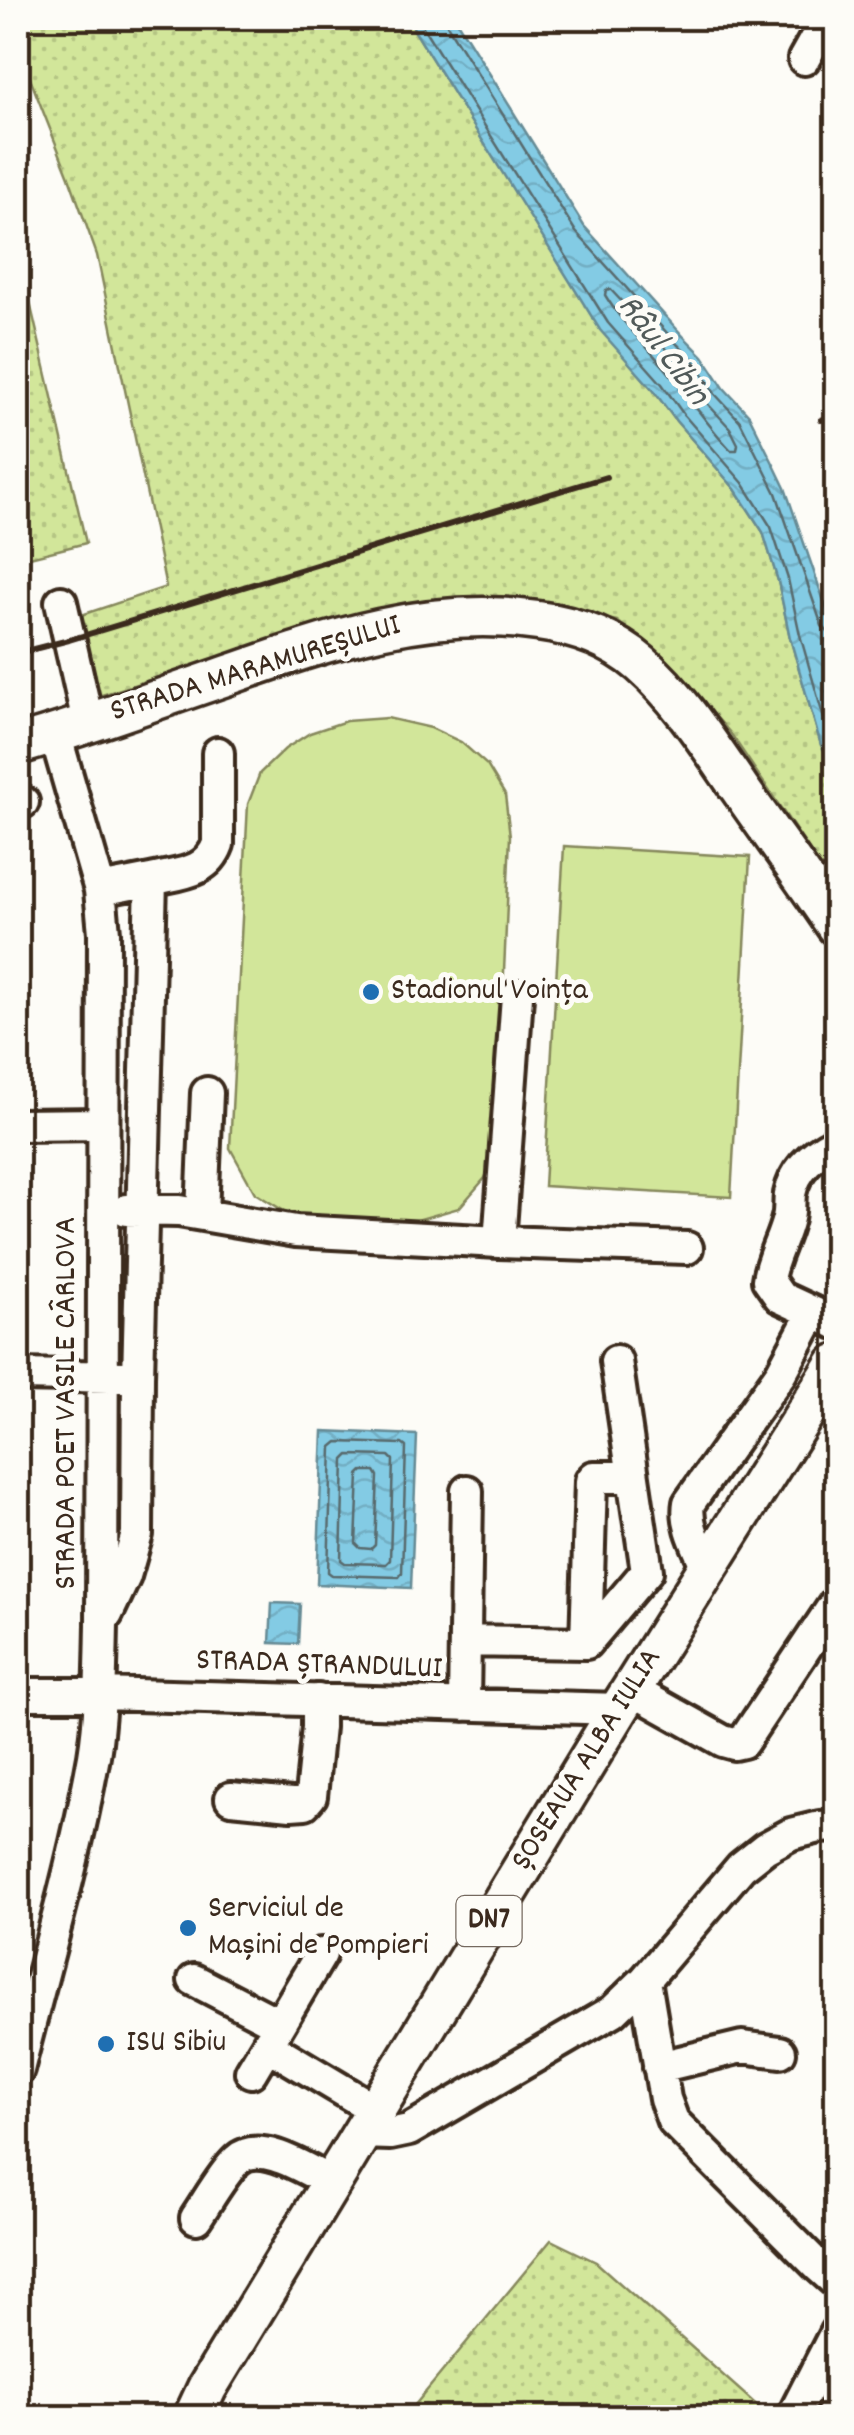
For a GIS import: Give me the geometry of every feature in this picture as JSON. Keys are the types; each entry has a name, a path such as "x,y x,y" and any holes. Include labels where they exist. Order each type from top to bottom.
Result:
{"main road":[{"name":"STRADA MARAMUREȘULUI","path":"18,745 272,660 391,625 477,615 561,624 614,646 641,664 668,692 695,724 836,926"},
{"name":"ȘOSEAUA ALBA IULIA","path":"193,2418 206,2388 367,2121 697,1583 827,1380"}],"street":[{"path":"804,59 827,18"},
{"name":"STRADA POET VASILE CÂRLOVA","path":"18,2070 94,1756 102,1625 104,934 72,728 60,602"},
{"path":"100,890 204,865 213,858 218,844 218,753"},
{"path":"102,1625 125,1576 138,1534 138,1377 151,880"},
{"path":"499,1242 517,996"},
{"path":"202,1214 208,1093"},
{"path":"18,1125 104,1124"},
{"path":"647,1571 697,1583 689,1503 824,1318 780,1296 768,1280 798,1174 815,1152 836,1142"},
{"path":"104,1210 179,1210 296,1231 687,1248"},
{"path":"466,1641 586,1643 647,1571 616,1361"},
{"path":"782,1373 827,1380"},
{"path":"18,1375 138,1377"},
{"path":"586,1643 591,1481 594,1477 633,1476"},
{"path":"464,1706 467,1491"},
{"path":"625,1699 723,1741 743,1742 836,1602"},
{"name":"STRADA ȘTRANDULUI","path":"18,1694 464,1706 625,1699"},
{"path":"231,1798 305,1803 311,1796 318,1700"},
{"path":"194,1980 273,2034 367,2121 390,2134 409,2130 613,2011 645,1980 741,1867 765,1848 790,1834 836,1826"},
{"path":"252,2072 322,1954"},
{"path":"645,1980 668,2112 678,2127 836,2282"},
{"path":"660,2067 742,2047 780,2052"},
{"path":"196,2218 238,2158 250,2154 276,2155 330,2182"},
{"path":"792,2418 836,2332"}],"green space":[{"path":"18,18 411,18 414,30 600,329 735,489 763,532 821,745 836,768 836,890 731,734 667,661 617,621 528,604 255,647 89,699 72,618 166,587 97,255 18,48"},
{"path":"18,251 86,543 18,560"},
{"name":"Stadionul Voința","path":"387,718 431,728 461,742 487,765 505,795 510,836 496,1152 485,1178 459,1208 378,1227 297,1219 255,1193 230,1148 248,804 260,773 285,749 310,733 346,721"},
{"path":"564,846 750,857 731,1197 544,1186"},
{"path":"551,2240 596,2262 770,2417 405,2417"}],"water":[{"name":"Râul Cibin","path":"411,18 455,18 584,226 703,356 724,388 749,415 785,488 836,636 836,768 821,745 763,532 735,489 600,330 414,30"},
{"path":"323,1431 417,1435 411,1588 317,1584"},
{"path":"272,1603 300,1604 298,1644 270,1643"}],"railway":[{"path":"821,420 836,416"},
{"path":"18,653 606,477"}],"place":[{"name":"Stadionul Voința","path":"371,992"},
{"name":"Serviciul de Mașini de Pompieri","path":"188,1928"},
{"name":"ISU Sibiu","path":"106,2044"}]}
